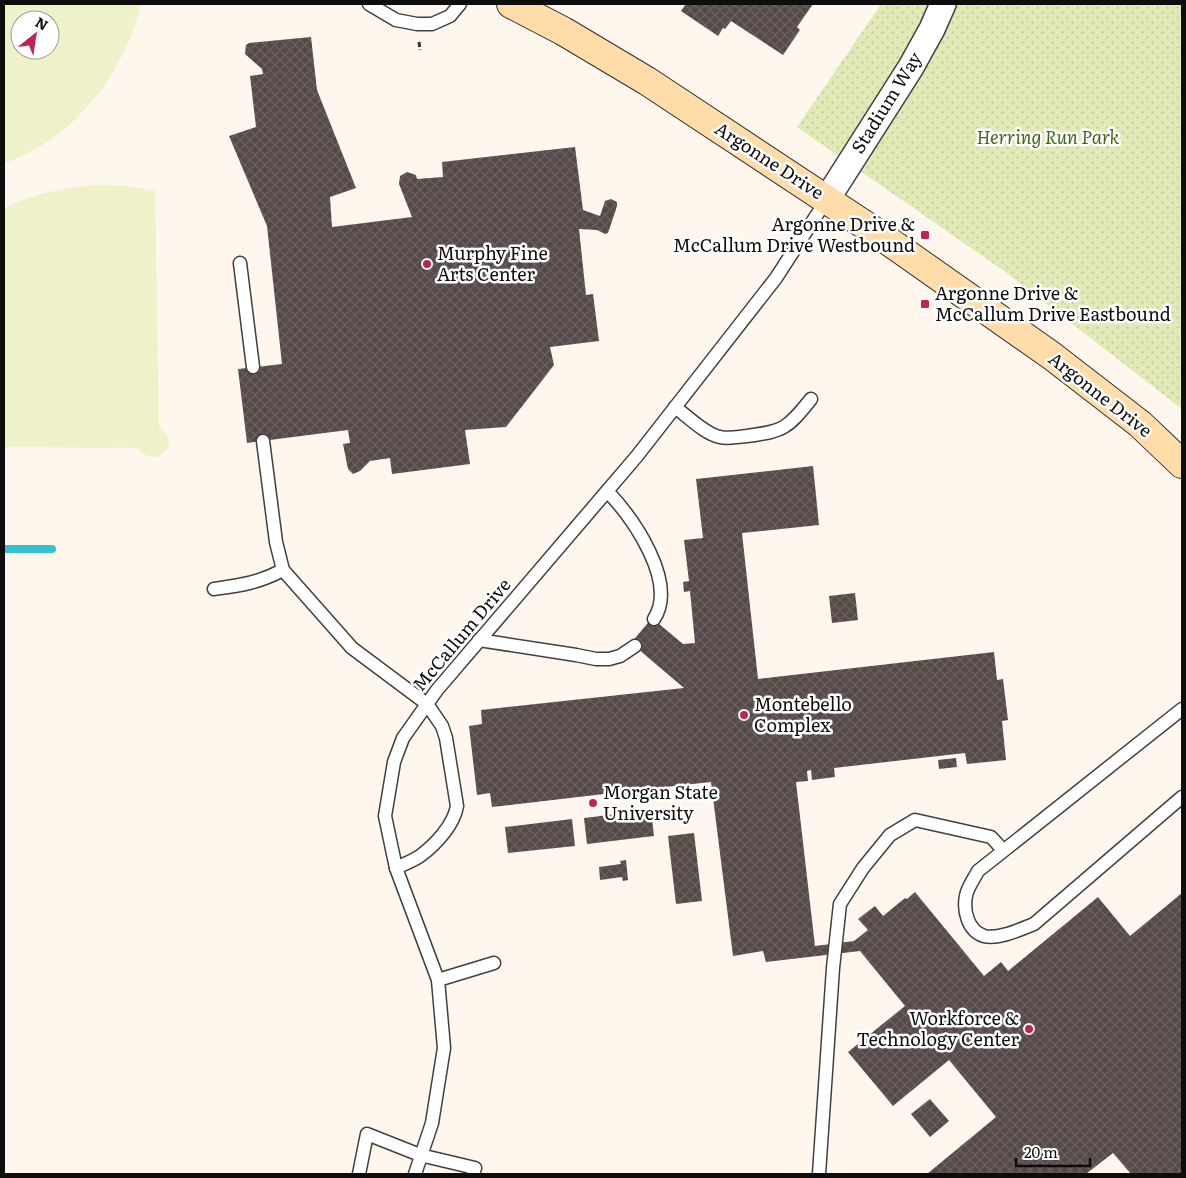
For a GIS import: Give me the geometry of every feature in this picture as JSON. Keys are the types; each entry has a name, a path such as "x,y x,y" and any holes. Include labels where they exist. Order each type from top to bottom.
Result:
{"main road":[{"name":"Argonne Drive","path":"511,4 563,31 647,81 827,199 1052,356 1140,424 1182,464"}],"street":[{"name":"Stadium Way","path":"827,199 911,67 932,29 943,4"}],"lane":[{"path":"369,4 396,20 417,24 432,24 450,16 460,4"},
{"name":"McCallum Drive","path":"415,1174 432,1123 444,1048 438,980 396,868 385,816 394,762 403,738 437,690 637,456 776,278 827,199"},
{"path":"240,263 253,367"},
{"path":"675,407 706,430 719,437 734,438 770,433 783,429 798,416 811,399"},
{"path":"263,441 276,542 283,570 352,648 428,704 442,726 446,738 457,806 455,815 448,827 420,856 396,868"},
{"path":"607,491 621,505 638,529 653,560 662,596 658,613 654,619"},
{"path":"214,589 246,585 264,580 283,570"},
{"path":"479,640 596,659 609,659 620,656 635,646"},
{"path":"1182,709 978,871 966,895 966,913 972,929 985,936 1010,934 1034,924 1182,797"},
{"path":"819,1174 833,968 840,904 863,868 890,835 915,820 991,837 1003,850"},
{"path":"438,980 494,963"},
{"path":"359,1174 367,1134 420,1155 475,1168 473,1174"}],"green space":[{"path":"4,4 141,4 134,29 123,54 109,78 92,101 52,139 29,153 4,163"},
{"name":"Herring Run Park","path":"881,4 1182,4 1182,409 1004,271 797,127"},
{"path":"96,185 125,186 155,191 159,427 167,435 169,444 160,456 155,458 143,454 138,448 4,447 4,209 37,195"}],"building":[{"path":"686,4 813,4 797,27 800,30 783,55 731,21 718,36 681,11"},
{"name":"Murphy Fine Arts Center","path":"311,37 317,90 356,188 330,197 332,227 412,217 399,184 400,176 407,172 416,175 417,179 443,177 442,162 575,147 583,210 600,216 605,201 611,199 617,202 608,233 579,229 586,295 593,294 599,341 550,347 554,365 506,427 465,430 470,464 392,474 390,458 370,461 360,471 353,474 348,469 343,444 350,443 348,430 247,443 238,369 282,364 267,226 229,136 256,127 250,76 263,74 262,69 245,54 246,45 249,43"},
{"path":"813,466 819,525 742,533 758,679 994,652 997,680 1003,679 1008,720 1002,721 1006,760 967,764 965,753 834,768 835,777 812,780 811,770 807,771 808,781 796,782 815,946 854,941 868,930 858,919 875,906 883,916 915,892 984,976 1001,962 1008,971 1098,897 1130,936 1182,893 1182,1174 1131,1174 1113,1153 1086,1174 927,1174 996,1117 949,1060 893,1106 848,1052 905,1006 860,951 766,962 763,951 733,956 711,782 637,790 638,796 622,799 621,792 492,807 490,793 477,795 469,726 482,724 481,710 684,688 631,643 652,618 683,644 695,643 690,591 684,592 683,582 689,581 684,540 703,538 696,479"},
{"path":"855,593 858,620 832,623 829,596"},
{"path":"956,758 957,767 939,769 938,760"},
{"path":"651,810 654,836 587,844 584,818"},
{"path":"572,819 575,846 508,853 505,827"},
{"path":"694,833 702,901 676,904 668,836"},
{"path":"626,860 628,880 623,881 622,877 600,880 599,867 621,864 620,861"},
{"path":"930,1099 949,1121 930,1137 911,1114"}],"waterway":[{"path":"4,549 52,549"}],"place":[{"name":"Argonne Drive & McCallum Drive Westbound","path":"925,235"},
{"name":"Murphy Fine Arts Center","path":"427,264"},
{"name":"Argonne Drive & McCallum Drive Eastbound","path":"925,304"},
{"name":"Montebello Complex","path":"744,715"},
{"name":"Morgan State University","path":"593,803"},
{"name":"Workforce & Technology Center","path":"1029,1029"}]}
